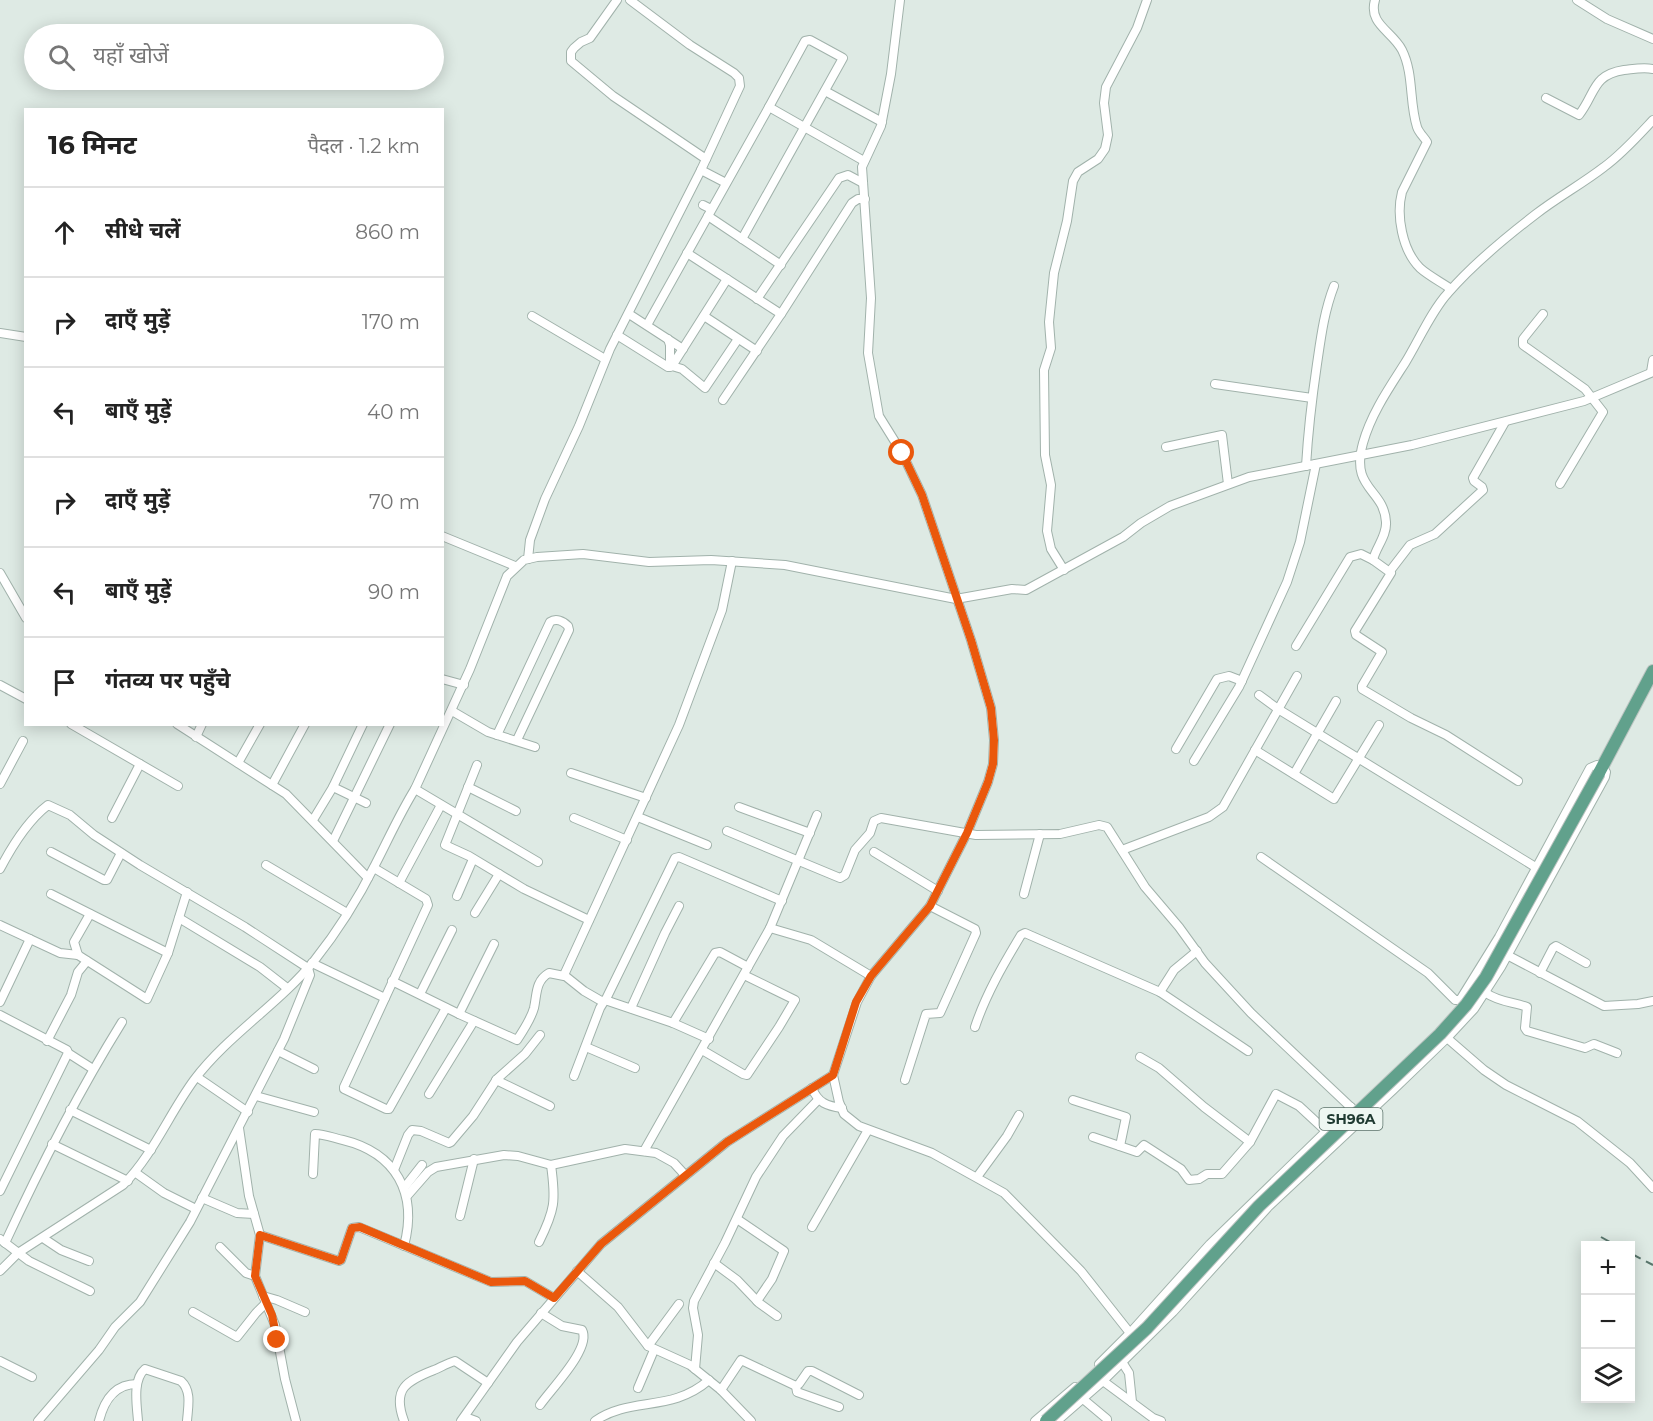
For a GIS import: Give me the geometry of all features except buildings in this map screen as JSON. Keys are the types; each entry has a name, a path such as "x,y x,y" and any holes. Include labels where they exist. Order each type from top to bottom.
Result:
{"main road":[{"name":"SH96A","path":"1046,1421 1147,1328 1259,1206 1440,1034 1466,1005 1486,977 1653,671"}],"street":[{"path":"617,0 590,38 574,48 571,52 571,61 613,96 706,159"},
{"path":"528,559 530,540 538,517 579,426 605,359 701,170 740,86 739,78 734,73 690,45 630,0"},
{"path":"900,0 891,74 882,122 862,167 871,298 868,352 876,403 882,423 902,453 922,495 971,640 991,708 994,740 993,764 967,833 930,906 871,976 856,1002 833,1075 844,1114 859,1126 932,1153 1004,1193 1081,1271 1130,1333 1137,1347"},
{"path":"1064,570 1051,549 1047,531 1050,486 1045,455 1044,370 1052,348 1049,322 1053,283 1067,221 1072,181 1078,172 1098,159 1106,149 1108,135 1104,103 1106,87 1137,28 1147,0"},
{"path":"1375,0 1373,7 1376,21 1396,42 1404,55 1411,82 1417,125 1427,142 1400,200 1400,218 1406,244 1422,270 1451,289"},
{"path":"1577,0 1607,19 1653,39"},
{"path":"647,325 808,40 843,58 742,239"},
{"path":"1546,98 1579,115 1596,85 1605,75 1642,68 1653,69"},
{"path":"825,91 882,122"},
{"path":"769,107 864,161"},
{"path":"1373,560 1386,532 1386,521 1381,502 1364,483 1360,456 1370,423 1380,404 1446,294 1536,213 1613,160 1653,120"},
{"path":"701,170 726,183"},
{"path":"757,299 839,178 848,175 863,183"},
{"path":"723,400 852,203 858,199 865,200"},
{"path":"703,205 742,239 781,265"},
{"path":"687,253 781,314"},
{"path":"671,367 727,279"},
{"path":"1306,466 1312,398 1324,317 1334,286"},
{"path":"628,314 683,349"},
{"path":"1543,314 1523,339 1523,345 1585,389 1602,408 1603,413 1560,484"},
{"path":"532,316 605,359"},
{"path":"704,316 757,351"},
{"path":"0,333 24,337"},
{"path":"617,335 671,367 682,369 705,388 738,339"},
{"path":"667,338 670,345 671,367"},
{"path":"0,1271 18,1253 128,1181 136,1173 196,1077 310,966 336,933 416,789 464,685 507,576 528,559 583,554 649,562 711,560 785,565 956,598 1012,589 1026,590 1123,537 1170,506 1228,484 1249,477 1412,445 1591,398 1652,372 1653,360"},
{"path":"1215,384 1312,398"},
{"path":"1504,422 1473,477 1473,481 1483,490 1435,534 1407,548 1390,571 1391,574 1355,630 1356,635 1382,652 1362,689 1410,718 1446,735 1518,781"},
{"path":"1166,447 1222,435 1228,484"},
{"path":"1194,761 1242,681 1260,637 1287,582 1300,542 1316,464"},
{"path":"444,537 516,567"},
{"path":"1296,646 1350,557 1361,554 1390,571"},
{"path":"564,976 679,725 717,622 732,561"},
{"path":"0,573 4,590 24,615"},
{"path":"497,735 550,622 562,621 568,626 568,630 517,740"},
{"path":"1176,749 1217,679 1229,676 1242,681"},
{"path":"1122,850 1218,812 1298,676"},
{"path":"444,680 464,685"},
{"path":"0,685 24,698"},
{"path":"1259,694 1278,709 1537,868"},
{"path":"1293,774 1336,701"},
{"path":"452,711 481,729 536,747"},
{"path":"1255,750 1334,799 1379,725"},
{"path":"74,726 178,786"},
{"path":"180,726 286,794 368,878"},
{"path":"196,737 201,726"},
{"path":"238,764 259,726"},
{"path":"272,785 304,726"},
{"path":"313,820 333,787 362,726"},
{"path":"333,841 389,726"},
{"path":"0,784 23,741"},
{"path":"112,818 140,764"},
{"path":"477,765 446,845 524,889 589,920"},
{"path":"1057,1421 1173,1312 1269,1206 1447,1038 1486,993 1606,772 1594,765 1590,768 1499,937 1462,999 1455,1000 1428,973 1261,857"},
{"path":"572,773 646,798"},
{"path":"333,787 366,803"},
{"path":"468,787 516,811"},
{"path":"416,789 538,862"},
{"path":"0,869 11,847 48,805 70,815 121,853 310,966 385,998"},
{"path":"399,883 441,805"},
{"path":"739,807 810,833"},
{"path":"644,1151 770,928 817,815"},
{"path":"638,817 707,845"},
{"path":"574,818 627,840"},
{"path":"727,831 842,878 855,850 870,833 874,820 881,818 976,835 1072,833 1103,826 1109,829 1145,887 1179,927 1205,963 1251,1013 1361,1118"},
{"path":"1024,894 1040,834"},
{"path":"51,852 104,880 107,880 121,853"},
{"path":"874,852 938,891"},
{"path":"574,1076 604,1000 676,857 782,901"},
{"path":"457,896 474,859"},
{"path":"266,866 347,913"},
{"path":"374,868 426,899 428,904 344,1089 386,1109 389,1108 446,1008"},
{"path":"475,913 499,874"},
{"path":"0,925 60,953 78,955 147,999 168,953 187,892"},
{"path":"51,894 168,953"},
{"path":"631,1008 679,906"},
{"path":"905,1080 926,1014 940,1013 976,933 975,929 930,906"},
{"path":"78,955 74,942 90,914"},
{"path":"178,918 260,967 286,988"},
{"path":"770,928 811,940 871,976"},
{"path":"420,994 452,930"},
{"path":"975,1027 996,977 1021,935 1024,934 1160,992 1248,1051"},
{"path":"0,1002 30,939"},
{"path":"459,1014 494,944"},
{"path":"1540,973 1556,946 1586,963"},
{"path":"1160,992 1174,970 1197,951"},
{"path":"674,1023 715,953 720,952 746,971 795,1000 747,1075 702,1050"},
{"path":"1507,955 1604,1006 1653,1001"},
{"path":"47,1041 71,996 78,972 87,961"},
{"path":"38,1421 115,1328 140,1302 196,1209 278,1051 310,977 310,966"},
{"path":"392,981 474,1021 518,1039 533,1010 541,979 549,973 564,976 604,1000 674,1023 709,1039"},
{"path":"1486,993 1495,999 1527,1007 1525,1028 1527,1031 1585,1048 1594,1044 1617,1053"},
{"path":"0,1016 66,1050 93,1069"},
{"path":"429,1094 474,1021"},
{"path":"90,1291 47,1271 2,1241 70,1110 122,1022"},
{"path":"394,1170 410,1131 421,1131 450,1143 473,1116 496,1080 532,1046 540,1035"},
{"path":"1447,1038 1484,1070 1577,1121 1630,1163 1653,1188"},
{"path":"586,1047 635,1068"},
{"path":"278,1051 314,1069"},
{"path":"0,1191 68,1053"},
{"path":"1140,1057 1159,1068 1204,1107 1250,1142"},
{"path":"476,1421 463,1419 517,1342 601,1244 727,1142 833,1075"},
{"path":"196,1077 248,1112"},
{"path":"496,1080 550,1106"},
{"path":"812,1088 818,1100"},
{"path":"1093,1137 1137,1152 1144,1145 1181,1169 1189,1180 1194,1180 1207,1173 1222,1174 1250,1142 1276,1094 1299,1106 1326,1131"},
{"path":"256,1096 314,1112"},
{"path":"794,1099 818,1100 829,1107 842,1108"},
{"path":"695,1370 698,1335 693,1308 703,1283 756,1177 769,1156 803,1113 818,1100"},
{"path":"1073,1100 1126,1117 1120,1146"},
{"path":"1035,1421 1094,1370 1210,1244 1351,1107"},
{"path":"70,1110 151,1150"},
{"path":"976,1177 1007,1136 1019,1115"},
{"path":"240,1128 249,1196 260,1235 255,1276 275,1325 296,1421"},
{"path":"812,1227 868,1130"},
{"path":"313,1174 314,1136 319,1134 358,1143 387,1161 405,1192 407,1229 404,1246"},
{"path":"52,1144 128,1181"},
{"path":"405,1192 432,1169 454,1162 511,1155 551,1165 616,1150 644,1151 665,1157 685,1175"},
{"path":"460,1216 474,1159"},
{"path":"405,1192 422,1165"},
{"path":"539,1242 554,1206 551,1165"},
{"path":"136,1173 164,1193 196,1209"},
{"path":"202,1198 237,1213 254,1214"},
{"path":"737,1219 784,1251 772,1279 757,1300"},
{"path":"260,1235 339,1261 354,1227 360,1227 491,1282 528,1282 554,1298"},
{"path":"43,1238 61,1250 89,1261"},
{"path":"220,1247 244,1272 255,1276"},
{"path":"714,1263 777,1316"},
{"path":"577,1271 618,1307 651,1348 680,1360 709,1380 751,1421"},
{"path":"193,1312 237,1337 264,1300"},
{"path":"264,1300 277,1300 305,1312"},
{"path":"638,1388 651,1348 679,1304"},
{"path":"540,1405 579,1354 585,1340 582,1330 562,1326 541,1313"},
{"path":"721,1390 741,1360 796,1386"},
{"path":"0,1361 32,1377"},
{"path":"404,1421 399,1404 402,1390 405,1385 423,1373 455,1361 488,1383"},
{"path":"1122,1362 1129,1372 1132,1402"},
{"path":"138,1421 137,1384 141,1372 145,1369 180,1381 187,1388 187,1421"},
{"path":"796,1386 810,1370 858,1395"},
{"path":"595,1421 610,1412 681,1398 709,1380"},
{"path":"1102,1381 1153,1418 1161,1421"},
{"path":"99,1421 104,1404 112,1394 129,1384 137,1384"},
{"path":"796,1386 797,1392 839,1407"},
{"path":"1083,1399 1107,1421"}],"railway":[{"path":"1601,1237 1608,1241"},
{"path":"1635,1256 1653,1265"}],"route":[{"path":"277,1340 272,1315 255,1276 260,1235 339,1261 352,1228 360,1227 491,1282 525,1281 554,1298 601,1244 727,1142 833,1075 856,1002 871,976 930,906 967,833 993,764 994,740 991,708 971,640 922,495 902,453"}]}
